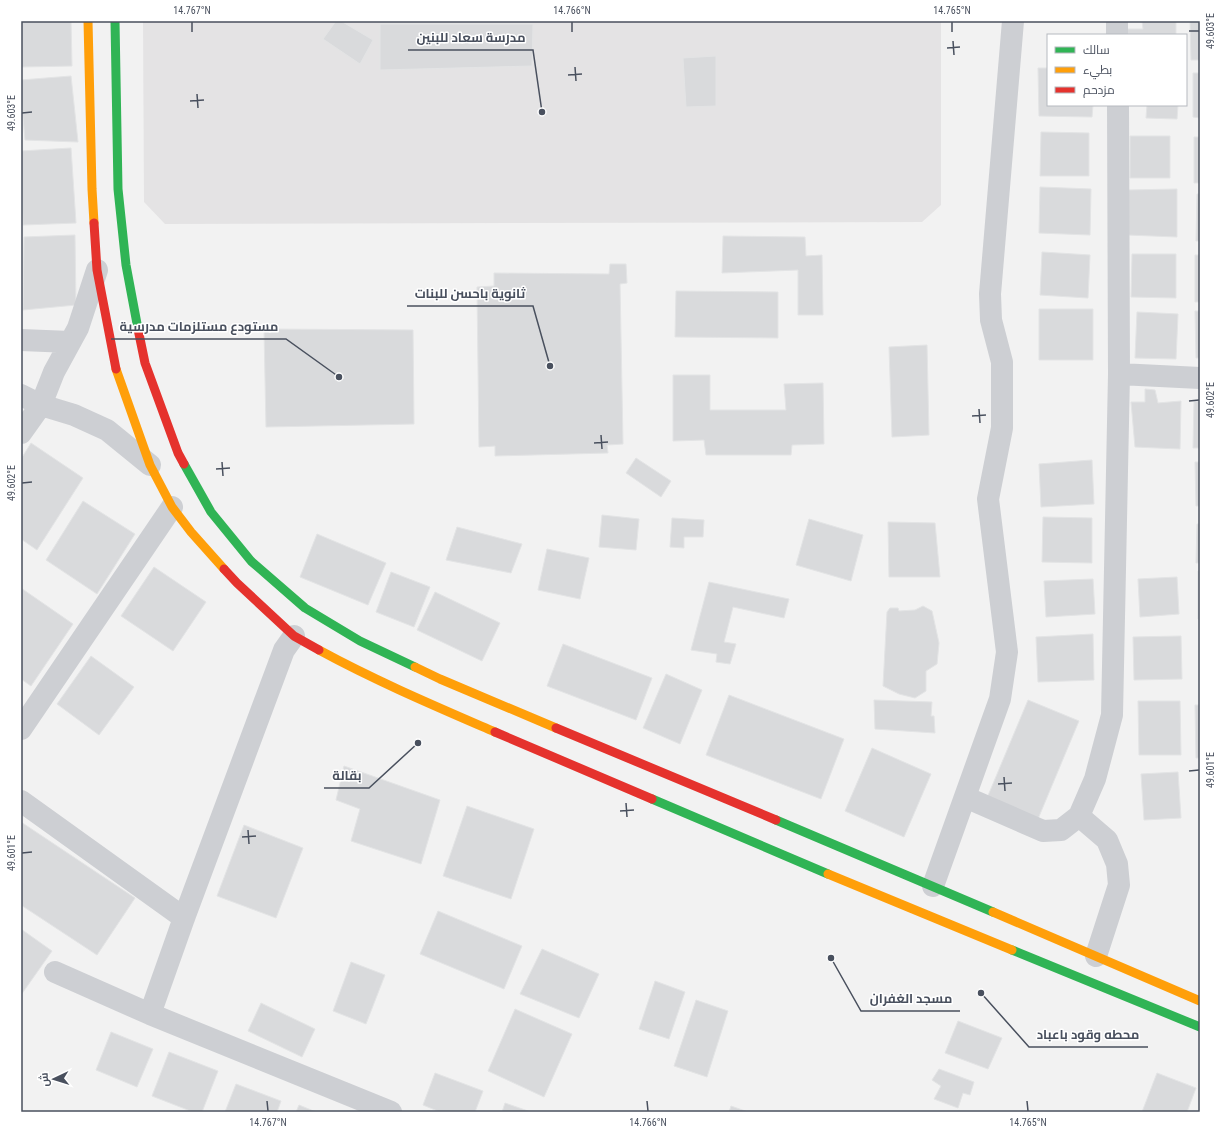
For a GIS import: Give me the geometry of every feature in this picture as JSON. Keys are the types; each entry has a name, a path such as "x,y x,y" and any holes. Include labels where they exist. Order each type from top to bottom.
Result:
{"highway":[{"path":"88,21 92,43 92,189 97,270 117,374 150,465 172,507 191,532 237,583 294,636 348,666 444,711 856,886 1200,1027"},
{"path":"115,21 112,43 118,189 126,266 145,363 178,453 211,512 251,561 305,608 367,645 440,679 933,886 1200,1001"}],"street":[{"path":"933,886 1000,699 1007,652 988,499 1002,428 1002,362 991,320 990,294 1013,21"},
{"path":"1117,21 1117,34"},
{"path":"965,797 1043,831 1061,830 1079,816 1095,779 1112,715 1119,374 1118,106"},
{"path":"21,432 41,404 54,372 78,328 97,270"},
{"path":"21,340 70,342"},
{"path":"1119,374 1200,378"},
{"path":"21,395 41,404 74,415 107,430 150,465"},
{"path":"21,729 172,507"},
{"path":"150,1014 184,918 284,650 294,636"},
{"path":"21,801 184,918"},
{"path":"1079,816 1107,840 1117,864 1119,885 1096,956"},
{"path":"55,972 150,1014 391,1112"}],"shaded area":[{"path":"143,21 941,21 941,205 922,222 165,224 144,202"}],"building":[{"path":"21,21 71,21 72,66 21,67"},
{"path":"336,21 341,21 373,40 360,64 323,39"},
{"path":"1142,21 1176,21 1176,34 1126,34 1126,29 1143,29"},
{"path":"1190,21 1200,21 1200,60 1191,60"},
{"path":"380,24 533,24 532,66 380,70"},
{"path":"716,56 716,106 686,107 683,58"},
{"path":"1038,68 1047,68 1047,106 1093,106 1092,117 1039,116"},
{"path":"1193,73 1200,73 1200,118 1193,117"},
{"path":"71,76 78,142 25,140 21,80"},
{"path":"1147,106 1178,106 1177,119 1146,118"},
{"path":"1041,132 1089,133 1089,176 1040,176"},
{"path":"1130,136 1170,136 1170,178 1130,178"},
{"path":"1194,137 1200,137 1200,183 1194,183"},
{"path":"71,148 76,223 23,225 21,151"},
{"path":"1040,187 1091,189 1090,235 1039,233"},
{"path":"1177,189 1177,237 1128,235 1128,190"},
{"path":"1197,194 1200,194 1200,241 1196,241"},
{"path":"75,235 76,305 23,310 24,237"},
{"path":"723,236 805,237 806,256 822,255 823,315 798,315 798,270 722,273"},
{"path":"1042,252 1090,255 1088,298 1040,295"},
{"path":"1132,254 1176,254 1176,298 1131,297"},
{"path":"1195,255 1200,255 1200,302 1195,302"},
{"path":"610,264 626,264 627,283 620,284 623,444 607,445 608,453 495,456 495,446 479,447 477,287 494,286 494,273 609,274"},
{"path":"676,291 778,292 778,338 675,337"},
{"path":"1039,309 1093,309 1093,360 1039,360"},
{"path":"1195,311 1200,311 1200,358 1196,358"},
{"path":"1137,312 1178,314 1176,359 1135,358"},
{"path":"264,329 413,330 414,424 266,427"},
{"path":"927,345 929,435 892,437 889,347"},
{"path":"673,375 710,375 710,410 786,410 784,384 823,383 824,444 792,445 791,455 706,455 704,440 673,441"},
{"path":"1145,389 1155,390 1158,403 1181,401 1180,449 1135,447 1131,402 1145,402"},
{"path":"1194,401 1200,401 1200,448 1193,448"},
{"path":"31,443 83,478 37,550 21,539 21,459"},
{"path":"636,458 671,481 661,497 626,473"},
{"path":"1092,460 1094,504 1041,507 1039,464"},
{"path":"1195,462 1200,462 1200,506 1196,506"},
{"path":"83,501 135,534 97,594 46,560"},
{"path":"602,515 639,519 636,550 599,547"},
{"path":"1043,517 1092,518 1092,563 1042,562"},
{"path":"672,518 704,520 703,537 684,537 684,548 670,547"},
{"path":"809,519 863,535 851,581 796,565"},
{"path":"888,522 935,523 940,577 889,577"},
{"path":"1197,524 1200,524 1200,563 1196,563"},
{"path":"457,527 522,544 511,573 446,560"},
{"path":"317,534 386,563 368,605 300,577"},
{"path":"547,549 589,558 580,599 538,590"},
{"path":"154,567 206,602 173,651 121,616"},
{"path":"1198,571 1200,571 1200,619 1198,619"},
{"path":"391,572 430,587 414,627 376,612"},
{"path":"1177,577 1179,614 1140,617 1138,579"},
{"path":"1093,579 1095,614 1046,617 1044,581"},
{"path":"709,582 789,599 784,618 733,607 724,642 736,644 730,664 716,662 717,654 691,650"},
{"path":"21,588 73,624 31,686 21,679"},
{"path":"435,592 500,623 482,661 417,630"},
{"path":"923,606 932,611 939,643 937,664 926,671 926,691 915,698 899,694 883,686 887,612 890,608 898,608 899,611 915,610"},
{"path":"1093,634 1094,680 1038,682 1036,637"},
{"path":"1181,636 1182,679 1134,680 1133,637"},
{"path":"563,644 652,678 636,720 547,686"},
{"path":"91,656 134,687 99,735 57,704"},
{"path":"666,674 702,690 680,744 643,728"},
{"path":"729,695 844,739 821,799 706,755"},
{"path":"874,700 932,702 931,716 934,716 935,733 875,729"},
{"path":"1028,700 1079,721 1038,819 987,798"},
{"path":"1138,701 1180,701 1181,755 1139,755"},
{"path":"1195,705 1200,705 1200,758 1196,758"},
{"path":"872,748 931,774 904,837 845,811"},
{"path":"344,766 440,800 421,864 351,841 360,809 336,800"},
{"path":"1178,772 1181,818 1144,820 1141,774"},
{"path":"467,806 534,829 511,899 443,876"},
{"path":"21,822 135,898 97,955 21,905"},
{"path":"244,825 303,848 276,918 217,896"},
{"path":"438,911 522,946 504,989 420,954"},
{"path":"21,929 52,951 21,995"},
{"path":"542,949 599,974 579,1018 520,994"},
{"path":"351,962 385,975 366,1024 333,1011"},
{"path":"655,981 685,992 669,1039 639,1029"},
{"path":"696,1000 728,1011 707,1077 674,1066"},
{"path":"261,1003 315,1029 302,1057 248,1031"},
{"path":"515,1009 572,1034 544,1097 488,1071"},
{"path":"958,1021 1002,1038 988,1069 945,1053"},
{"path":"111,1032 153,1049 137,1087 96,1070"},
{"path":"169,1052 218,1071 202,1112 193,1112 152,1096"},
{"path":"939,1069 974,1082 970,1095 963,1093 958,1108 934,1099 941,1086 932,1080"},
{"path":"435,1073 483,1091 475,1112 440,1112 423,1105"},
{"path":"1157,1073 1196,1088 1187,1112 1142,1112"},
{"path":"236,1084 281,1101 277,1112 225,1112"},
{"path":"505,1103 531,1112 502,1112"},
{"path":"299,1105 316,1112 296,1112"},
{"path":"731,1106 748,1112 729,1112"}],"traffic: fast":[{"path":"115,21 118,189 126,265 138,329"},
{"path":"184,464 211,512 251,561 305,608 360,641 415,667"},
{"path":"652,799 828,874"},
{"path":"776,820 993,912"},
{"path":"1012,950 1200,1027"}],"traffic: slow":[{"path":"88,21 94,223"},
{"path":"116,369 150,465 172,507 191,532 224,569"},
{"path":"319,650 384,683 495,732"},
{"path":"415,667 556,728"},
{"path":"828,874 1012,950"},
{"path":"993,912 1200,1001"}],"traffic: jam":[{"path":"94,223 97,270 116,369"},
{"path":"138,329 145,363 178,453 184,464"},
{"path":"224,569 294,636 319,650"},
{"path":"556,728 776,820"},
{"path":"495,732 652,799"}],"place":[{"name":"مدرسة سعاد للبنين","path":"542,112"},
{"name":"ثانوية باحسن للبنات","path":"550,366"},
{"name":"مستودع مستلزمات مدرسية","path":"339,377"},
{"name":"بقالة","path":"418,743"},
{"name":"مسجد الغفران","path":"831,958"},
{"name":"محطه وقود باعباد","path":"981,993"}]}
